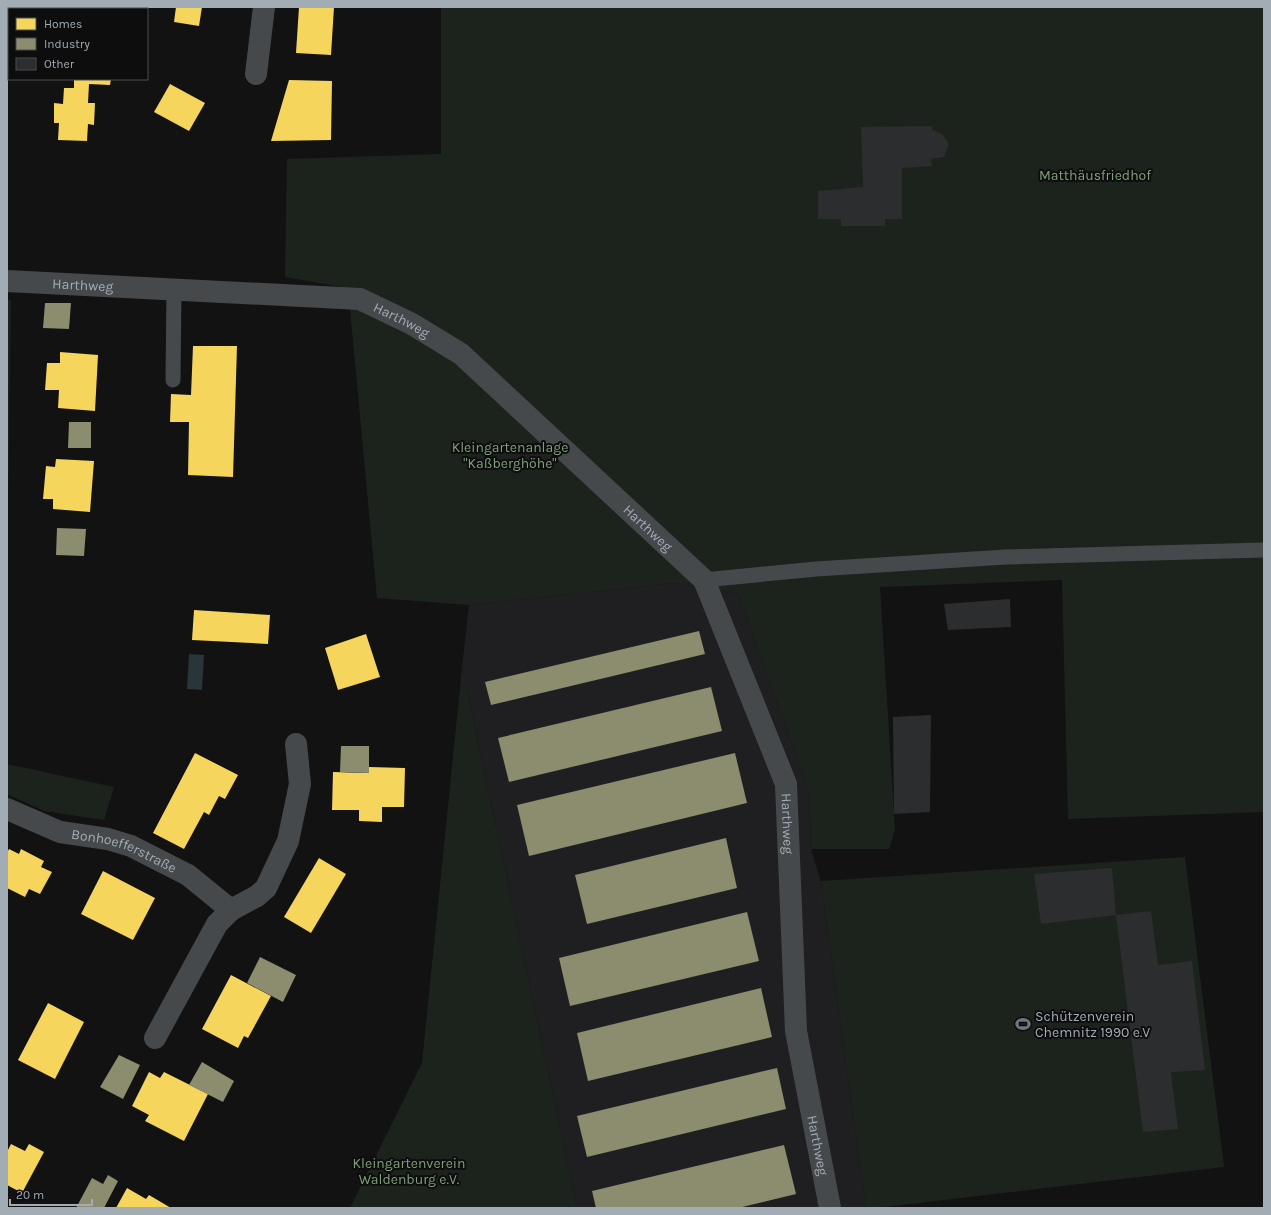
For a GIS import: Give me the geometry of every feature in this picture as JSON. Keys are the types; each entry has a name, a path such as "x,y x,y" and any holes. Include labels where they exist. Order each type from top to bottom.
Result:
{"street":[{"path":"256,74 264,7"},
{"name":"Harthweg","path":"7,281 360,299 412,324 461,354 704,580 786,784 796,1031 830,1208"},
{"path":"155,1038 217,924 231,910 258,896 266,888 288,841 300,784 296,744"},
{"name":"Bonhoefferstraße","path":"7,809 60,832 108,839 131,846 188,875 231,910"}],"lane":[{"path":"173,380 174,290"},
{"path":"704,580 816,568 1006,557 1264,550"}],"shaded area":[{"path":"7,300 11,300 7,578"},
{"path":"674,583 738,594 809,791 811,849 821,881 866,1208 577,1208 462,668 469,605"},
{"path":"189,654 204,655 202,690 187,689"}],"green space":[{"path":"441,7 1264,7 1264,812 1068,819 1062,580 880,587 895,829 889,849 811,849 809,791 738,594 674,583 469,605 377,598 348,288 285,277 287,159 441,154"},
{"name":"Kleingartenverein Waldenburg e.V.","path":"462,668 577,1208 350,1208 422,1063"},
{"path":"7,764 114,787 104,820 44,811 7,794"},
{"name":"Schützenverein Chemnitz 1990 e.V","path":"1185,857 1224,1167 866,1208 821,881"}],"building: Homes":[{"path":"7,7 20,7 8,8 7,22"},
{"path":"63,7 86,7 86,8"},
{"path":"176,7 202,7 199,26 174,22"},
{"path":"299,7 334,7 331,55 296,53"},
{"path":"74,80 111,80 110,85 89,84 88,103 95,103 94,125 88,124 87,141 58,140 59,123 54,123 54,103 63,104 64,88 74,88"},
{"path":"289,80 332,81 331,140 271,141"},
{"path":"170,84 205,103 189,131 154,112"},
{"path":"193,346 237,346 233,477 188,475 189,422 170,422 171,394 191,395"},
{"path":"60,352 98,355 95,411 58,408 59,390 45,390 47,363 60,363"},
{"path":"56,459 94,461 90,512 53,509 53,499 43,499 46,466 55,467"},
{"path":"194,610 270,615 268,644 192,640"},
{"path":"366,634 380,677 338,690 325,648"},
{"path":"195,753 238,775 225,799 219,796 209,815 204,812 184,849 153,833"},
{"path":"369,767 405,768 404,807 382,807 382,822 359,821 359,810 332,810 333,772 369,773"},
{"path":"9,849 19,854 21,849 44,861 41,867 52,872 40,894 29,889 25,897 7,888 7,853"},
{"path":"319,858 346,874 311,933 284,917"},
{"path":"103,871 155,898 133,940 81,914"},
{"path":"231,975 271,996 248,1038 244,1036 238,1048 202,1029"},
{"path":"48,1003 84,1022 55,1079 18,1060"},
{"path":"149,1072 160,1078 164,1072 208,1094 184,1141 145,1121 149,1115 132,1106"},
{"path":"11,1144 25,1151 29,1144 44,1152 22,1193 7,1185 7,1152"},
{"path":"127,1188 146,1199 149,1195 171,1208 116,1208"}],"building: Industry":[{"path":"45,303 71,303 69,329 43,328"},
{"path":"69,422 91,422 91,448 68,448"},
{"path":"57,528 86,529 84,556 56,555"},
{"path":"699,631 705,654 491,705 485,682"},
{"path":"711,687 722,731 509,782 498,738"},
{"path":"341,746 369,746 369,773 340,772"},
{"path":"735,753 747,803 529,856 517,805"},
{"path":"726,838 737,888 587,924 575,875"},
{"path":"747,912 759,961 570,1006 559,958"},
{"path":"260,957 296,975 283,1002 247,983"},
{"path":"761,988 772,1037 588,1081 577,1033"},
{"path":"119,1055 140,1065 123,1099 100,1087"},
{"path":"202,1062 234,1081 223,1102 189,1085"},
{"path":"777,1068 786,1109 587,1157 577,1116"},
{"path":"784,1145 796,1194 738,1208 596,1208 592,1191"},
{"path":"108,1175 118,1181 104,1208 76,1208 92,1178 103,1184"}],"building: Other":[{"path":"932,126 932,130 942,134 949,144 944,157 931,159 932,166 902,168 902,219 885,219 885,226 841,226 841,219 818,219 818,191 863,187 861,127"},
{"path":"1010,599 1011,627 948,630 944,604"},
{"path":"931,715 930,812 894,814 893,717"},
{"path":"1112,868 1116,915 1041,924 1034,874"},
{"path":"1151,911 1158,965 1192,961 1205,1070 1171,1072 1178,1129 1143,1132 1116,915"}],"place":[{"name":"Schützenverein Chemnitz 1990 e.V","path":"1023,1024"}],"park label":[{"name":"Matthäusfriedhof","path":"1095,175"},
{"name":"Kleingartenanlage \"Kaßberghöhe\"","path":"510,456"}]}
